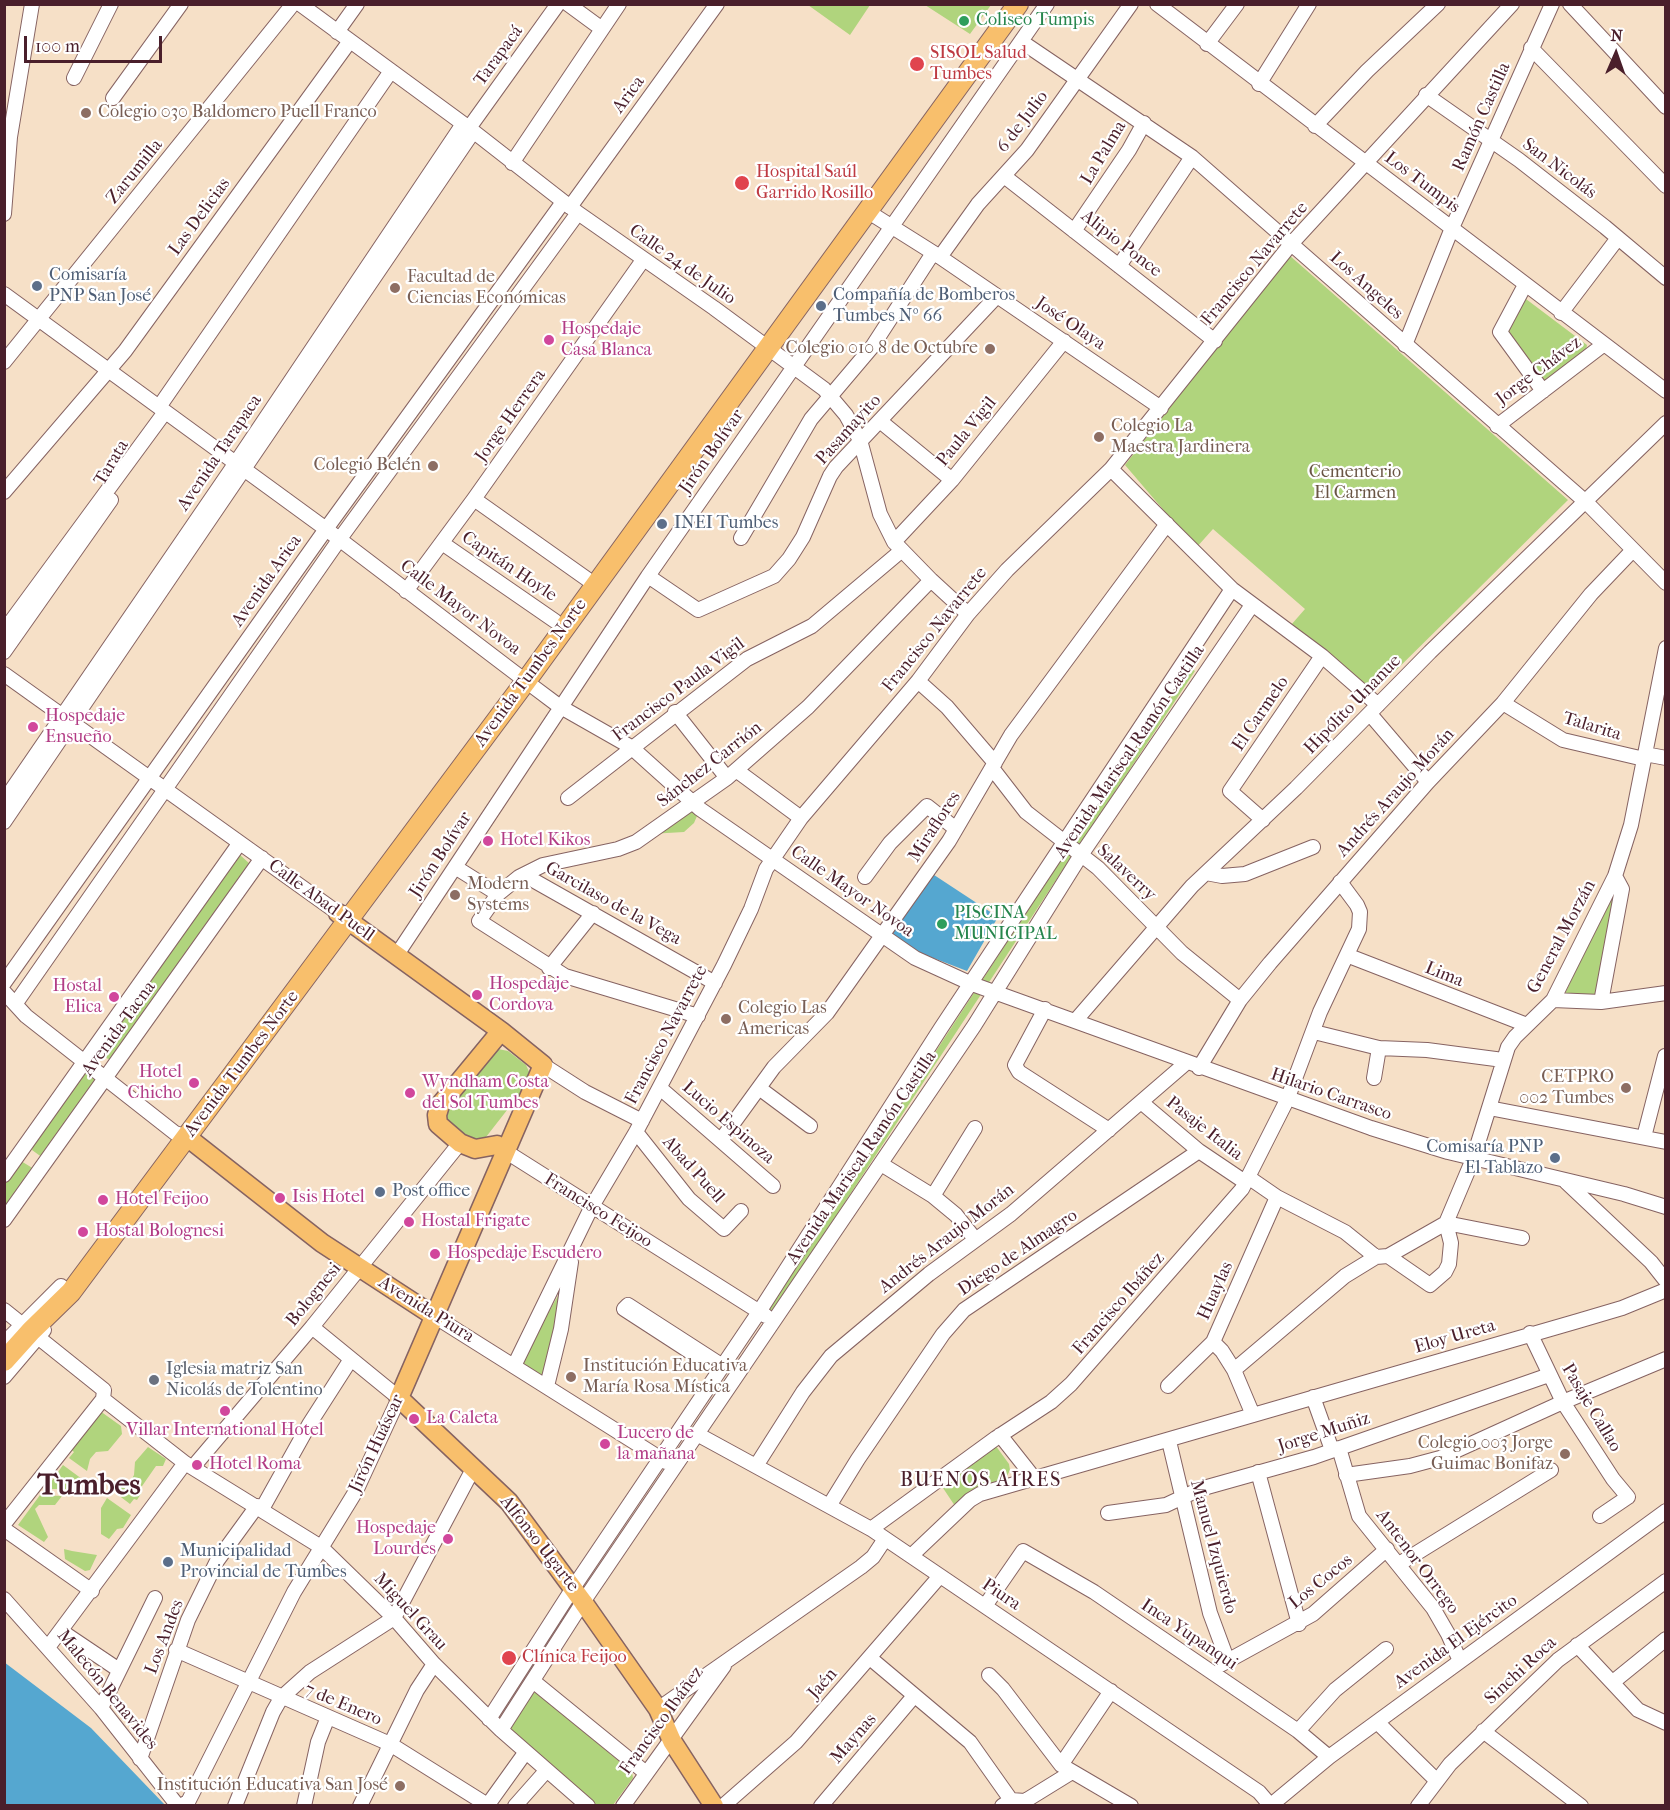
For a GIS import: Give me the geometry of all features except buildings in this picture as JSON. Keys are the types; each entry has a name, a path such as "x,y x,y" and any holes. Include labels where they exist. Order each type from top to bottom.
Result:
{"highway":[{"name":"Avenida Tumbes Norte","path":"6,1352 30,1330 66,1289 521,677 763,346 1005,4"},
{"name":"Avenida Tumbes Norte","path":"521,677 555,621 867,211 1018,4"}],"main road":[{"name":"Calle Abad Puell","path":"343,917 501,1031 543,1065"},
{"path":"459,1143 438,1124 440,1105 501,1031"},
{"name":"Jirón Huáscar","path":"399,1398 543,1065"},
{"name":"Avenida Piura","path":"181,1132 322,1243 434,1316"},
{"name":"Francisco Feijoo","path":"459,1143 475,1149 496,1145 505,1151"},
{"name":"Alfonso Ugarte","path":"399,1398 509,1502 578,1595 658,1710 672,1741 714,1806"}],"street":[{"path":"4,214 10,137 32,4"},
{"path":"74,78 111,4"},
{"path":"113,98 181,4"},
{"name":"Zarumilla","path":"4,362 41,320 293,4"},
{"name":"Calle 24 de Julio","path":"300,4 468,128 570,208 714,308 832,397 860,440 880,514 898,546 930,580 968,614"},
{"path":"337,32 357,4"},
{"name":"Tarapacá","path":"468,128 558,4"},
{"path":"568,4 602,29"},
{"path":"512,163 619,4"},
{"name":"Arica","path":"570,208 717,4"},
{"name":"Jirón Bolívar","path":"396,956 560,705 648,576 1047,4"},
{"name":"6 de Julio","path":"741,538 812,419 872,347 960,226 1027,150 1131,4"},
{"name":"Los Tumpis","path":"1157,4 1259,84 1665,391"},
{"path":"1207,44 1237,4"},
{"path":"1259,84 1310,4"},
{"path":"1316,126 1367,71 1438,4"},
{"name":"Francisco Navarrete","path":"514,1366 573,1250 591,1208 639,1127 715,983 773,858 801,818 918,681 968,614 1007,570 1111,469 1291,244 1512,4"},
{"name":"Ramón Castilla","path":"1406,345 1452,228 1552,4"},
{"path":"1570,4 1665,107"},
{"name":"Las Delicias","path":"4,492 108,370 165,297 350,41"},
{"name":"Los Angeles","path":"1022,42 1192,157 1587,503 1665,583"},
{"path":"1531,48 1665,186"},
{"path":"150,434 162,409 391,71"},
{"name":"San Nicolás","path":"1426,95 1618,238 1665,278"},
{"name":"La Palma","path":"1074,231 1123,160 1144,123"},
{"name":"Avenida Tarapaca","path":"4,801 67,719 240,468 468,128"},
{"path":"1119,266 1192,157"},
{"name":"Alipio Ponce","path":"1005,176 1215,340"},
{"path":"16,1003 570,208"},
{"name":"Avenida Arica","path":"4,983 326,529 570,208"},
{"name":"José Olaya","path":"867,211 937,255 1161,408"},
{"name":"Jorge Chávez","path":"1561,312 1618,238"},
{"name":"Jorge Herrera","path":"406,591 643,260"},
{"path":"1525,285 1500,332 1543,391"},
{"name":"Calle Mayor Novoa","path":"4,294 326,529 521,677 560,705 631,747 693,802 915,958 972,984 994,991"},
{"name":"Pasamayito","path":"648,576 698,610 774,576 789,559 803,537 830,476 860,440 997,296"},
{"name":"Paula Vigil","path":"898,546 1064,341"},
{"name":"Jorge Chávez","path":"1497,426 1603,345"},
{"path":"880,421 952,480"},
{"name":"Hipólito Unanue","path":"1076,1020 1156,926 1206,873 1263,820 1430,652 1587,503 1665,423"},
{"name":"Tarata","path":"4,631 150,434"},
{"name":"Tarata","path":"4,652 132,470 150,434"},
{"path":"1111,469 1232,589 1322,657 1374,709 1428,782"},
{"path":"474,499 587,579"},
{"name":"Miraflores","path":"721,1140 787,1052 827,1013 956,830 1011,735 1167,524"},
{"name":"Capitán Hoyle","path":"442,543 555,621"},
{"name":"Francisco Paula Vigil","path":"568,798 675,712 747,659 812,626 898,546"},
{"name":"Andrés Araujo Morán","path":"756,1466 803,1392 831,1356 975,1239 1011,1214 1141,1102 1192,1066 1240,1000 1340,882 1428,782 1503,703 1591,594 1632,551"},
{"name":"Sánchez Carrión","path":"549,968 479,921 498,894 524,874 543,865 618,849 636,842 732,774 808,707 930,580"},
{"name":"Avenida Mariscal Ramón Castilla","path":"501,1730 533,1681 578,1595 660,1459 1232,589"},
{"name":"Avenida Mariscal Ramón Castilla","path":"489,1719 578,1595 675,1468 974,1026 1081,855 1252,605"},
{"name":"General Morzán","path":"1446,1223 1473,1158 1503,1060 1515,1037 1553,1000 1615,876 1626,846 1665,648"},
{"name":"El Carmelo","path":"1263,820 1230,791 1322,657"},
{"name":"Calle Abad Puell","path":"4,674 343,917"},
{"name":"Salaverry","path":"918,681 947,707 994,766 1016,802 1064,843 1098,868 1182,952 1240,1000"},
{"name":"Talarita","path":"1503,703 1563,740 1644,757 1665,758"},
{"path":"675,712 732,774 801,818"},
{"path":"4,822 67,719"},
{"path":"865,877 890,843 927,806 956,830"},
{"name":"Avenida Tacna","path":"4,1175 239,844"},
{"path":"1206,873 1222,876 1245,874 1313,847"},
{"name":"Avenida Tacna","path":"4,1220 262,858"},
{"path":"455,867 498,894"},
{"name":"Garcilaso de la Vega","path":"524,874 715,983"},
{"path":"1601,1002 1622,889 1615,876"},
{"name":"Francisco Ibáñez","path":"871,1529 1000,1435 1051,1402 1085,1371 1246,1179 1287,1100 1320,1012 1349,956 1359,929 1360,912 1340,882"},
{"path":"593,913 549,968 565,976 698,1016"},
{"name":"Lima","path":"1349,956 1527,1025"},
{"name":"Hilario Carrasco","path":"994,991 1287,1100 1473,1158 1624,1194 1665,1207"},
{"name":"Avenida Piura","path":"4,992 26,1016 108,1075 181,1132"},
{"path":"1553,1000 1601,1002 1665,993"},
{"path":"1045,1009 1015,1065 1019,1072 1109,1130"},
{"path":"1314,1032 1378,1048 1427,1050 1503,1060"},
{"path":"1374,1078 1378,1048"},
{"path":"1644,1137 1665,1056"},
{"name":"Calle Abad Puell","path":"543,1065 639,1127"},
{"name":"Lucio Espinoza","path":"660,1088 773,1186"},
{"path":"759,1088 810,1126"},
{"name":"Pasaje Italia","path":"1141,1102 1199,1151 1277,1197 1345,1232 1430,1285 1445,1272 1449,1264 1451,1243 1446,1223"},
{"path":"1489,1108 1665,1142"},
{"name":"Abad Puell","path":"639,1127 689,1199 724,1229 741,1211"},
{"path":"933,1196 975,1128"},
{"name":"Bolognesi","path":"49,1646 189,1465 312,1327 459,1143"},
{"name":"Francisco Feijoo","path":"505,1151 591,1208 773,1321"},
{"name":"Diego de Almagro","path":"829,1506 943,1334 964,1310 1199,1151"},
{"path":"881,1164 933,1196 956,1215 975,1239"},
{"path":"1564,1181 1651,1262 1665,1281"},
{"name":"Huaylas","path":"1168,1386 1213,1342 1277,1197"},
{"path":"1234,1370 1345,1276 1446,1223 1522,1238"},
{"path":"547,1386 561,1329 573,1250"},
{"name":"Eloy Ureta","path":"911,1556 969,1500 980,1494 1622,1308 1665,1290"},
{"path":"628,1305 720,1368 624,1309 628,1305"},
{"name":"Miguel Grau","path":"4,1310 189,1465 321,1547 394,1618 434,1664 489,1719 588,1806"},
{"name":"Avenida Piura","path":"434,1316 675,1468"},
{"name":"Alfonso Ugarte","path":"312,1327 399,1398"},
{"path":"4,1377 30,1330"},
{"name":"Pasaje Callao","path":"1530,1333 1563,1402 1628,1497 1600,1516"},
{"path":"1213,1342 1222,1351 1234,1370 1253,1415"},
{"name":"Los Andes","path":"140,1759 176,1650 216,1561 260,1507 351,1359"},
{"path":"1346,1475 1433,1461 1665,1359"},
{"name":"Jorge Muñiz","path":"1108,1513 1166,1505 1200,1489 1336,1449 1549,1375"},
{"path":"4,1524 104,1394"},
{"name":"Antenor Orrego","path":"1313,1397 1336,1449 1359,1516 1432,1608 1448,1634 1460,1661"},
{"name":"Jirón Huáscar","path":"179,1806 188,1802 294,1592 356,1491 399,1398"},
{"name":"Piura","path":"697,1434 871,1529 1259,1792 1271,1805"},
{"path":"1000,1435 1034,1478"},
{"name":"Manuel Izquierdo","path":"1169,1441 1210,1613 1227,1659"},
{"path":"238,1804 273,1712 281,1698 310,1671 394,1618 473,1469"},
{"path":"1399,1564 1551,1470"},
{"path":"1258,1472 1299,1624"},
{"name":"Avenida El Ejército","path":"1271,1805 1329,1757 1665,1511"},
{"path":"4,1529 92,1591"},
{"name":"Francisco Ibáñez","path":"658,1710 861,1566 885,1539"},
{"name":"Los Cocos","path":"1213,1673 1227,1659 1299,1624 1334,1597 1386,1549"},
{"name":"Inca Yupanqui","path":"985,1606 1023,1551 1094,1592 1298,1731 1329,1757"},
{"name":"Jaén","path":"723,1806 796,1742 940,1576"},
{"name":"Sinchi Roca","path":"1418,1806 1436,1780 1483,1731 1576,1645 1665,1581"},
{"path":"101,1708 155,1598"},
{"name":"Malecón Benavides","path":"4,1599 49,1646 179,1806"},
{"path":"61,1631 119,1670"},
{"path":"1612,1682 1665,1639"},
{"path":"1576,1645 1638,1710 1665,1723"},
{"path":"1298,1731 1335,1690 1386,1649"},
{"name":"7 de Enero","path":"176,1650 390,1744 488,1805"},
{"name":"Francisco Ibáñez","path":"623,1806 672,1741 730,1657"},
{"path":"870,1658 970,1742 1016,1803 1066,1769 1111,1690"},
{"path":"360,1806 390,1744 434,1664"},
{"path":"989,1675 1003,1689 1066,1769 1131,1806"},
{"path":"533,1681 646,1773"},
{"name":"Maynas","path":"821,1806 914,1696"},
{"path":"304,1806 318,1742 328,1718"},
{"path":"1377,1722 1436,1780"},
{"path":"1483,1731 1581,1806"},
{"path":"488,1805 525,1753"},
{"path":"515,1806 546,1771"}],"green space":[{"path":"808,5 870,5 850,35"},
{"name":"Coliseo Tumpis","path":"925,5 991,5 970,34"},
{"name":"Cementerio El Carmen","path":"1289,255 1568,500 1372,694 1291,625 1305,609 1213,529 1196,548 1125,465"},
{"path":"1522,296 1587,345 1586,350 1544,381 1504,329"},
{"path":"1191,668 1195,671 1077,849 1071,844"},
{"path":"693,802 700,809 694,823 684,832 650,834"},
{"path":"1069,847 1075,851 769,1318 764,1315"},
{"path":"239,854 251,865 110,1060 96,1052"},
{"path":"1615,888 1599,996 1564,996 1612,891"},
{"path":"494,1050 508,1051 526,1065 531,1076 529,1082 486,1137 471,1144 442,1117"},
{"path":"85,1073 98,1081 43,1158 32,1150 34,1143"},
{"path":"21,1161 34,1169 5,1213 5,1182"},
{"path":"564,1285 545,1378 520,1363"},
{"path":"100,1411 121,1426 122,1434 108,1451 96,1452 90,1459 87,1471 69,1458 74,1452 69,1448"},
{"path":"993,1442 1009,1464 1010,1470 1006,1478 978,1491 955,1506 939,1482"},
{"path":"148,1447 166,1459 163,1466 156,1466 140,1489 142,1492 137,1500 134,1499 130,1504 113,1491 118,1484 126,1489 134,1475 135,1462"},
{"path":"63,1465 82,1479 78,1484 70,1485 66,1489 46,1489"},
{"path":"40,1495 62,1496 55,1505 39,1505 35,1509 48,1537 44,1542 18,1525"},
{"path":"107,1498 131,1515 123,1528 117,1529 109,1539 101,1534 101,1508"},
{"path":"64,1549 97,1555 90,1570 85,1571 65,1559"},
{"path":"533,1693 537,1693 632,1772 633,1778 613,1805 592,1805 544,1766 512,1731 511,1728"}],"water":[{"name":"PISCINA MUNICIPAL","path":"928,871 998,917 967,971 915,951 885,930"},
{"path":"4,1662 91,1728 165,1805 5,1805"}],"place":[{"name":"Coliseo Tumpis","path":"964,21"},
{"name":"SISOL Salud Tumbes","path":"917,64"},
{"name":"Colegio 030 Baldomero Puell Franco","path":"86,113"},
{"name":"Hospital Saúl Garrido Rosillo","path":"742,183"},
{"name":"Comisaría PNP San José","path":"37,286"},
{"name":"Facultad de Ciencias Económicas","path":"395,288"},
{"name":"Compañía de Bomberos Tumbes Nº 66","path":"821,306"},
{"name":"Hospedaje Casa Blanca","path":"549,340"},
{"name":"Colegio 010 8 de Octubre","path":"990,349"},
{"name":"Colegio La Maestra Jardinera","path":"1099,437"},
{"name":"Colegio Belén","path":"433,466"},
{"name":"INEI Tumbes","path":"662,524"},
{"name":"Hospedaje Ensueño","path":"33,727"},
{"name":"Hotel Kikos","path":"488,841"},
{"name":"Modern Systems","path":"455,895"},
{"name":"PISCINA MUNICIPAL","path":"942,924"},
{"name":"Hospedaje Cordova","path":"477,995"},
{"name":"Hostal Elica","path":"114,997"},
{"name":"Colegio Las Americas","path":"726,1019"},
{"name":"Hotel Chicho","path":"194,1083"},
{"name":"CETPRO 002 Tumbes","path":"1626,1088"},
{"name":"Wyndham Costa del Sol Tumbes","path":"410,1093"},
{"name":"Comisaría PNP El Tablazo","path":"1555,1158"},
{"name":"Post office","path":"380,1192"},
{"name":"Isis Hotel","path":"280,1198"},
{"name":"Hotel Feijoo","path":"103,1200"},
{"name":"Hostal Frigate","path":"409,1222"},
{"name":"Hostal Bolognesi","path":"83,1232"},
{"name":"Hospedaje Escudero","path":"435,1254"},
{"name":"Institución Educativa María Rosa Mística","path":"571,1377"},
{"name":"Iglesia matriz San Nicolás de Tolentino","path":"154,1380"},
{"name":"Villar International Hotel","path":"225,1411"},
{"name":"La Caleta","path":"414,1419"},
{"name":"Lucero de la mañana","path":"605,1444"},
{"name":"Colegio 003 Jorge Guimac Bonifaz","path":"1565,1454"},
{"name":"Hotel Roma","path":"197,1465"},
{"name":"Hospedaje Lourdes","path":"448,1539"},
{"name":"Municipalidad Provincial de Tumbes","path":"168,1562"},
{"name":"Clínica Feijoo","path":"509,1658"},
{"name":"Institución Educativa San José","path":"400,1786"}],"district":[{"name":"BUENOS AIRES","path":"981,1481"},
{"name":"Tumbes","path":"89,1487"}]}
